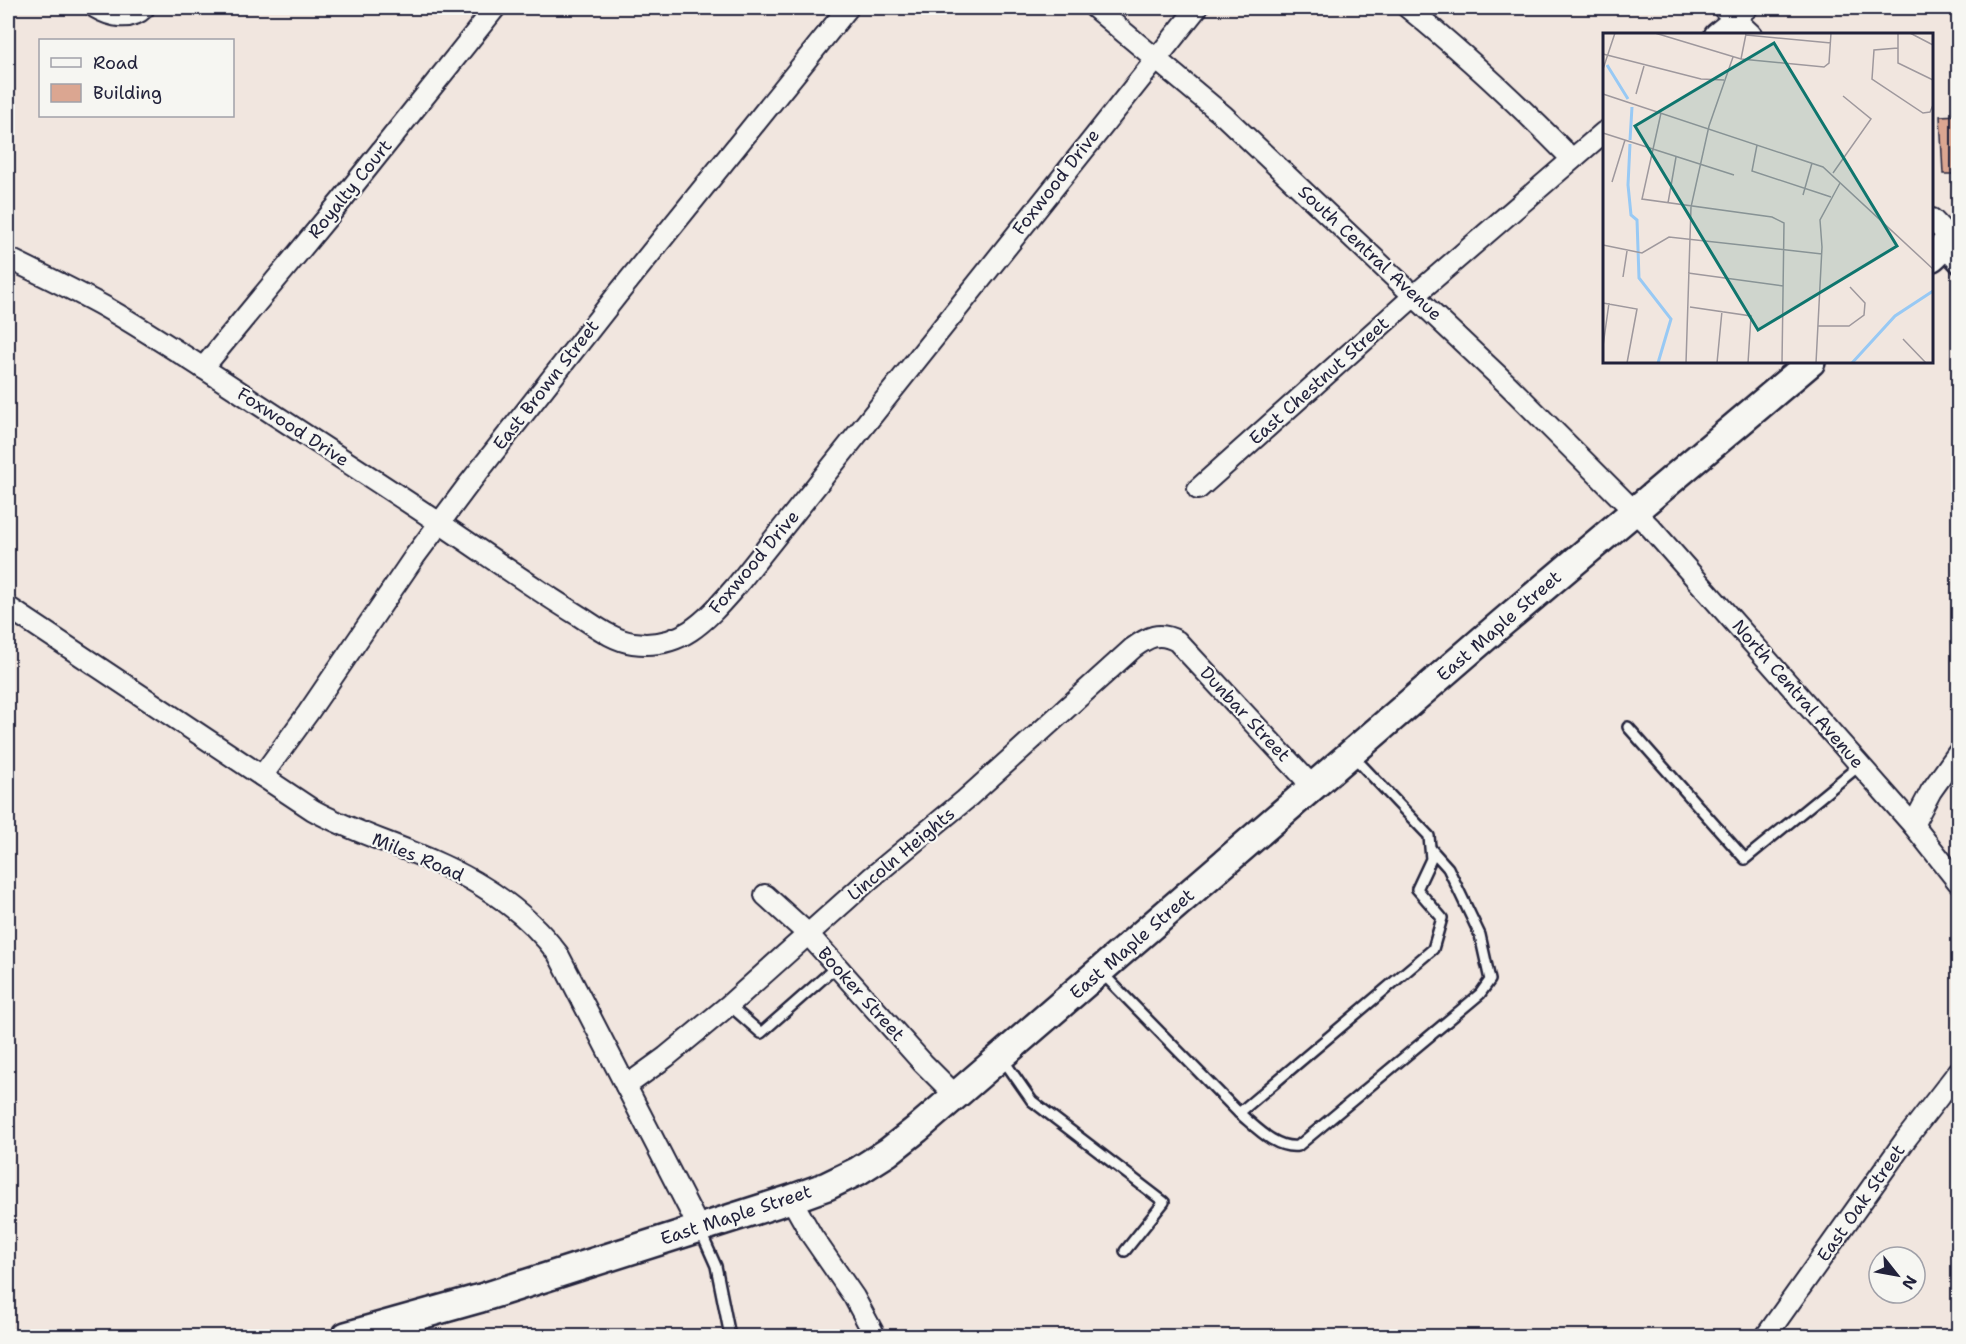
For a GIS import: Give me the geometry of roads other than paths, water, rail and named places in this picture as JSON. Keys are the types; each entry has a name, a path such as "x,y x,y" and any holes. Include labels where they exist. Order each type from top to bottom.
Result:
{"main road":[{"name":"East Maple Street","path":"346,1336 481,1298 791,1199 835,1182 874,1161 898,1145 956,1096 1634,510 1810,363"}],"street":[{"path":"96,8 103,12 136,12"},
{"name":"Royalty Court","path":"203,368 341,201 495,8"},
{"name":"East Brown Street","path":"262,777 440,523 617,295 848,8"},
{"name":"South Central Avenue","path":"1095,8 1224,116 1416,296 1634,510"},
{"name":"Foxwood Drive","path":"8,258 105,306 610,635 630,642 648,644 665,642 697,627 738,585 1197,8"},
{"path":"1408,8 1443,35 1520,105 1572,159"},
{"path":"1716,33 1735,11 1749,33"},
{"name":"East Chestnut Street","path":"1198,489 1335,365 1603,134"},
{"path":"1933,221 1945,244"},
{"name":"North Central Avenue","path":"1634,510 1913,825 1959,882"},
{"name":"Miles Road","path":"8,607 313,810 336,822 433,860 479,885 516,909 539,930 558,954 699,1228"},
{"name":"Lincoln Heights","path":"626,1086 666,1057 729,1005 872,877 965,800 1133,648 1152,636 1160,634 1176,641"},
{"name":"Dunbar Street","path":"1176,641 1314,787"},
{"path":"1913,825 1931,791 1959,753"},
{"name":"Booker Street","path":"765,895 808,934 923,1063 956,1096"},
{"name":"East Oak Street","path":"1766,1336 1906,1139 1959,1072"},
{"path":"791,1199 812,1236 854,1296 875,1336"}],"lane":[{"path":"1945,244 1959,269"},
{"path":"1628,727 1745,859 1860,765"},
{"path":"1239,1113 1433,949 1442,918 1417,889 1431,859 1429,836 1351,754"},
{"path":"1100,971 1239,1113 1271,1140 1290,1147 1298,1146 1480,994 1490,980 1480,935 1448,868 1431,849"},
{"path":"729,1005 761,1034 836,967"},
{"path":"1001,1056 1032,1101 1164,1202 1125,1251"},
{"path":"699,1228 716,1266 730,1336"}]}
